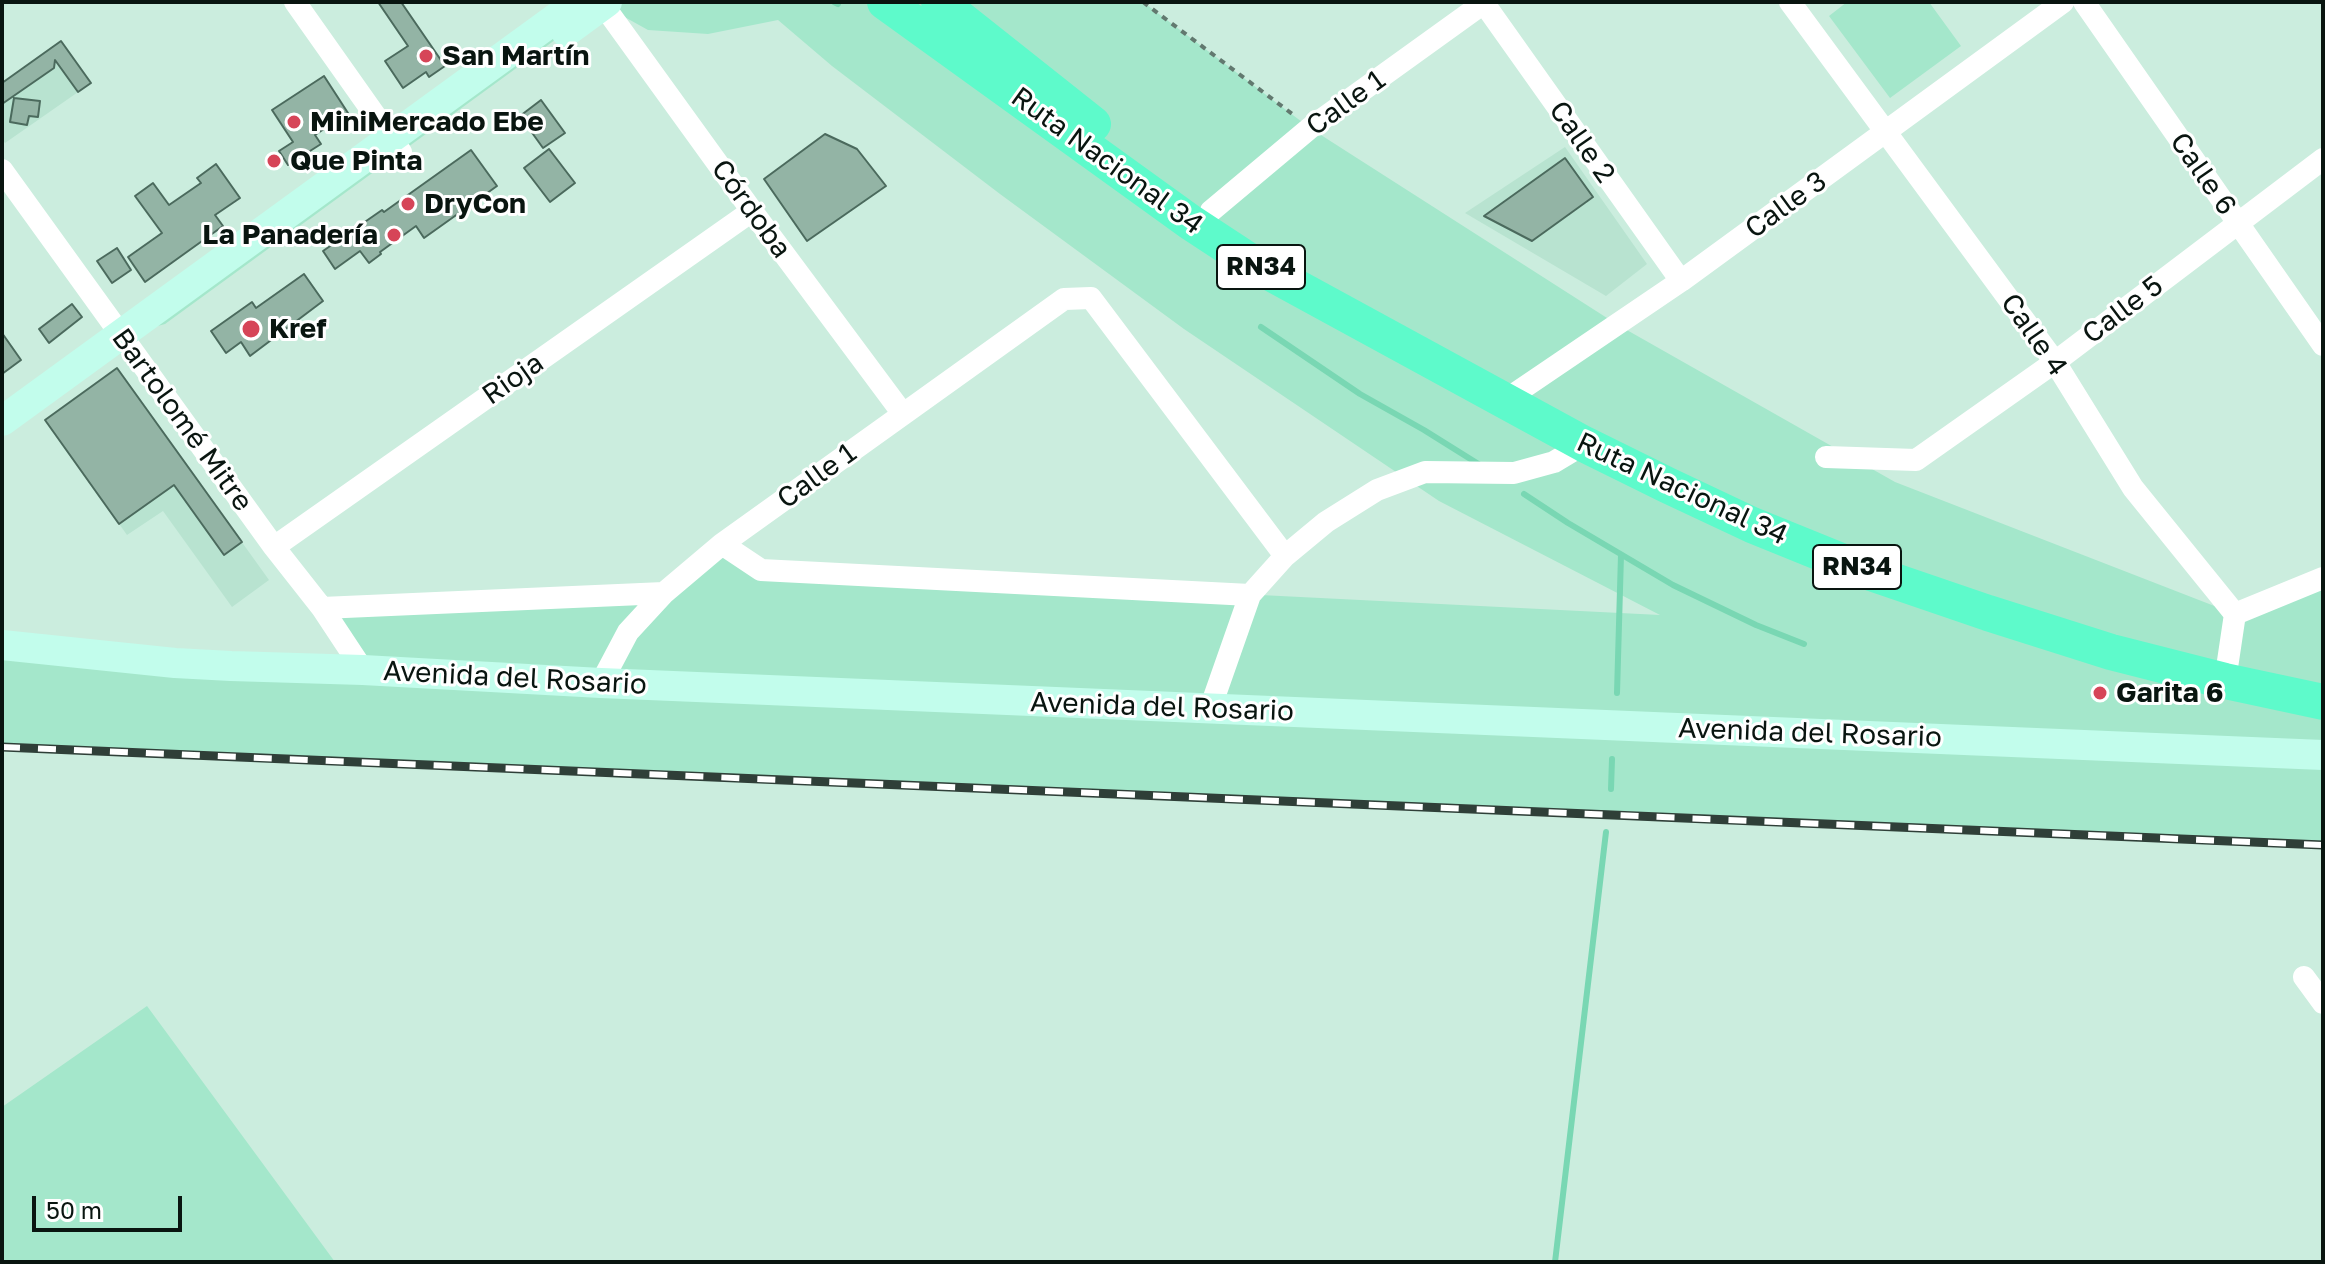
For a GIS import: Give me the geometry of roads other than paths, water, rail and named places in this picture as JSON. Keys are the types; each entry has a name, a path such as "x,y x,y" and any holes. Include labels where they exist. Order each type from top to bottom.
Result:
{"highway":[{"name":"Ruta Nacional 34","path":"885,2 1190,222 1254,264 1584,444 1752,525 1868,572 2111,652 2323,702"},
{"name":"Ruta Nacional 34","path":"939,2 1106,135 1421,356"},
{"name":"RN34","path":"947,2 1014,60"}],"main road":[{"path":"2,421 121,336 165,324 396,144 597,3"},
{"name":"Avenida del Rosario","path":"2,645 175,663 2323,755"}],"street":[{"path":"295,2 396,144"},
{"name":"Calle 1","path":"1211,211 1310,128 1484,2"},
{"name":"Calle 2","path":"1484,2 1681,281"},
{"name":"Calle 4","path":"1790,2 2055,362 2133,488 2235,614"},
{"name":"Calle 3","path":"1504,401 1681,281 2063,2"},
{"name":"Calle 6","path":"2084,2 2323,345"},
{"name":"Córdoba","path":"597,3 903,414"},
{"name":"Calle 5","path":"1826,457 1916,460 2055,362 2323,159"},
{"name":"Bartolomé Mitre","path":"2,170 274,547 322,608 363,670"},
{"name":"Rioja","path":"274,547 752,211"},
{"name":"Calle 1","path":"601,683 628,632 664,593 722,544 1064,299 1091,298 1285,556"},
{"path":"1210,709 1250,595 1285,556 1326,522 1377,490 1425,472 1514,473 1554,462 1584,444"},
{"path":"722,544 761,570 1250,595"},
{"path":"2225,681 2235,614 2323,578"},
{"path":"322,608 664,593"},
{"path":"2304,977 2323,1003"}],"waterway":[{"path":"834,2 838,4"},
{"path":"1261,327 1360,394 1480,465"},
{"path":"1524,494 1673,585 1804,644"},
{"path":"1617,693 1621,555"},
{"path":"1611,789 1612,759"},
{"path":"1555,1262 1606,832"}],"railway":[{"path":"2,747 2323,845"}],"place":[{"name":"San Martín","path":"426,56"},
{"name":"MiniMercado Ebe","path":"294,122"},
{"name":"Que Pinta","path":"274,161"},
{"name":"DryCon","path":"408,204"},
{"name":"La Panadería","path":"394,235"},
{"name":"Kref","path":"251,329"},
{"name":"Garita 6","path":"2100,693"}]}
